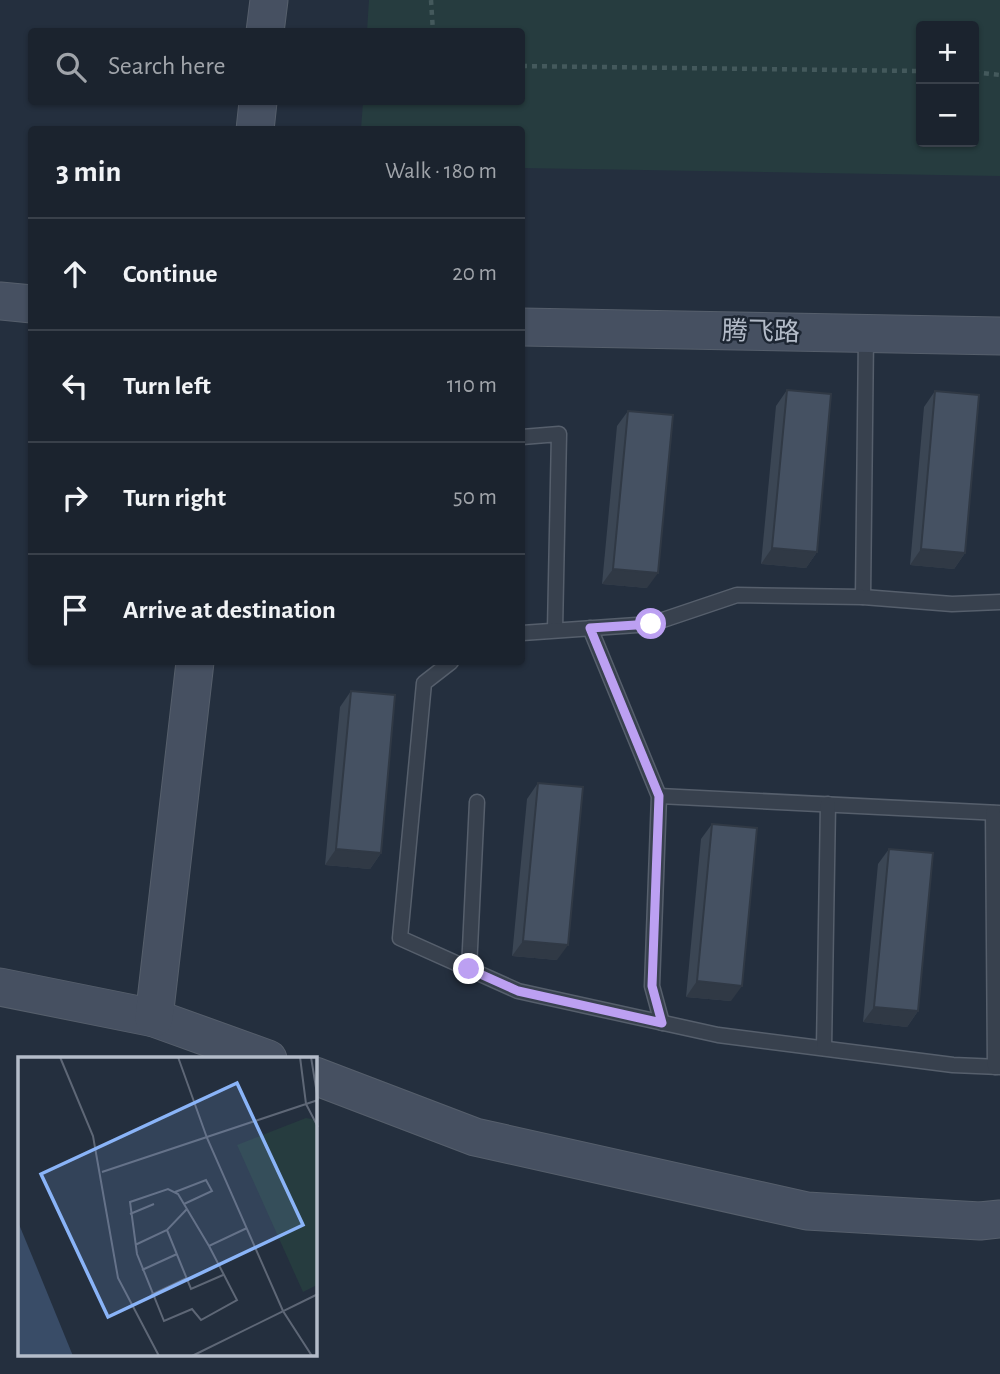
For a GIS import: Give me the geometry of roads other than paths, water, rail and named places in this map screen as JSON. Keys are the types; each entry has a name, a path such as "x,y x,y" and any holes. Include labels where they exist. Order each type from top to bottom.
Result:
{"street":[{"path":"266,28 269,0"},
{"path":"255,126 258,105"},
{"path":"0,301 28,303"},
{"name":"腾飞路","path":"525,327 1000,336"},
{"path":"154,1018 195,665"},
{"path":"0,987 154,1018 262,1057"},
{"path":"317,1077 475,1137 807,1211 980,1221 1000,1219"}],"lane":[{"path":"863,597 866,334"},
{"path":"525,437 559,434 555,629"},
{"path":"525,633 651,624 737,595 863,597 952,604 1000,603"},
{"path":"590,628 659,796 652,986 662,1023"},
{"path":"447,665 424,683 400,937 518,991 662,1023 718,1035 953,1065 997,1067 996,813 659,796"},
{"path":"469,969 477,802"},
{"path":"824,1048 828,804"}]}
